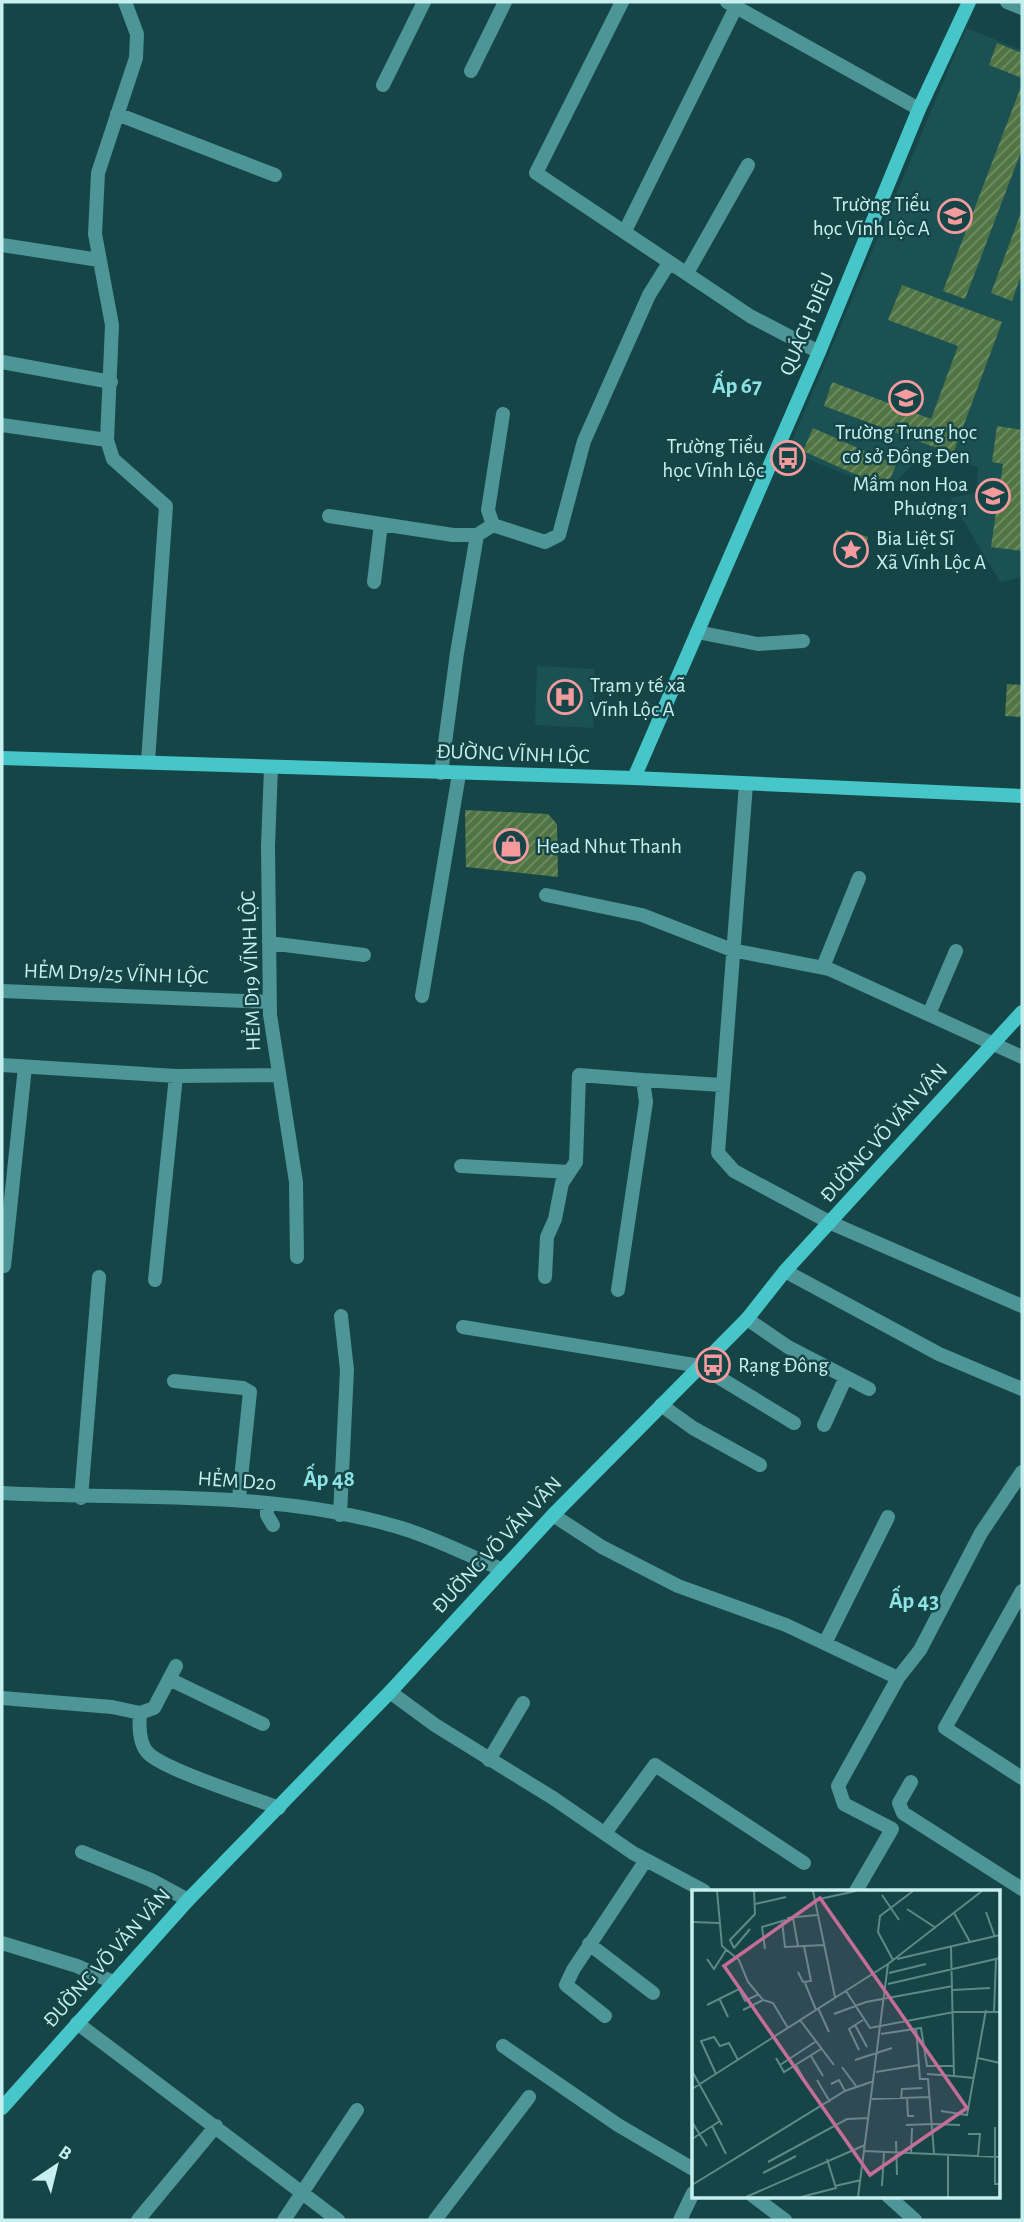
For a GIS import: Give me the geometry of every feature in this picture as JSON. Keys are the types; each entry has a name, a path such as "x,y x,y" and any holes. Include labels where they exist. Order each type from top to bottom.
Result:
{"main road":[{"name":"QUÁCH ĐIÊU","path":"634,778 819,352 919,109 969,2"},
{"name":"ĐƯỜNG VĨNH LỘC","path":"2,758 634,778 1022,796"},
{"name":"ĐƯỜNG VÕ VĂN VÂN","path":"2,2108 188,1900 390,1692 501,1569 747,1319 785,1271 1022,1012"}],"street":[{"path":"125,2 137,34 136,58 97,173 95,234 112,325 107,440 113,459 166,506 148,761"},
{"path":"383,85 424,2"},
{"path":"471,71 505,2"},
{"path":"622,2 536,173 750,316 819,352"},
{"path":"1007,2 1022,8"},
{"path":"625,231 731,4 919,109"},
{"path":"117,114 275,175"},
{"path":"687,273 748,165"},
{"path":"2,245 99,260"},
{"path":"493,525 545,542 559,535 584,441 649,295 669,263"},
{"path":"2,362 111,382"},
{"path":"493,525 488,510 503,414"},
{"path":"2,425 107,440"},
{"path":"329,516 453,535 477,535 493,525"},
{"path":"374,582 381,524"},
{"path":"441,773 457,653 477,535"},
{"path":"697,632 758,645 803,641"},
{"name":"HẺM D19 VĨNH LỘC","path":"271,767 270,1002 277,1075 296,1182 297,1257"},
{"path":"422,996 459,774"},
{"path":"746,784 718,1153 734,1171 831,1223 1022,1306"},
{"path":"823,967 859,878"},
{"path":"546,895 642,915 732,950 823,967 1022,1057"},
{"path":"269,943 364,956"},
{"path":"929,1014 956,951"},
{"name":"HẺM D19/25 VĨNH LỘC","path":"2,991 270,1002"},
{"path":"2,1065 176,1076 277,1075"},
{"path":"4,1266 25,1067"},
{"path":"545,1277 547,1237 555,1219 562,1183 576,1161 579,1074 722,1085"},
{"path":"155,1280 176,1076"},
{"path":"618,1290 646,1102 643,1080"},
{"path":"461,1166 569,1172"},
{"path":"785,1271 939,1354 1022,1388"},
{"path":"81,1497 99,1277"},
{"path":"340,1515 347,1370 341,1316"},
{"path":"747,1319 788,1347 869,1389"},
{"path":"463,1327 700,1366 794,1423"},
{"path":"824,1425 846,1377"},
{"path":"174,1381 243,1388 250,1392 239,1498"},
{"path":"661,1405 693,1428 760,1465"},
{"path":"857,1890 892,1829 844,1804 838,1786 898,1678 920,1650 981,1533 1022,1472"},
{"name":"HẺM D20","path":"2,1493 81,1497 239,1498 269,1515 340,1515 399,1527 501,1569"},
{"path":"553,1515 602,1548 678,1586 786,1625 898,1678"},
{"path":"825,1643 888,1517"},
{"path":"1022,1591 945,1728 1022,1778"},
{"path":"2,1698 112,1707 139,1713 154,1708 172,1673 263,1724"},
{"path":"390,1692 489,1760 646,1860 702,1890"},
{"path":"489,1760 523,1703"},
{"path":"139,1713 142,1743 148,1754 174,1767 279,1808"},
{"path":"605,1833 629,1796 655,1765 804,1863"},
{"path":"911,1782 900,1803 904,1813 1022,1889"},
{"path":"82,1852 150,1880 188,1900"},
{"path":"605,2017 566,1985 589,1944 646,1860"},
{"path":"2,1943 77,1966 113,1982"},
{"path":"589,1944 653,1993"},
{"path":"77,2023 338,2220"},
{"path":"503,2046 618,2124 692,2168"},
{"path":"435,2220 529,2097"},
{"path":"284,2220 357,2110"},
{"path":"138,2220 216,2126"},
{"path":"680,2220 692,2195"},
{"path":"756,2198 785,2220"},
{"path":"890,2198 915,2220"}],"shaded area":[{"path":"966,28 1022,50 1022,577 1000,582 950,498 976,493 978,467 923,454 887,491 788,451"},
{"name":"Trạm y tế xã Vĩnh Lộc A","path":"537,666 595,669 593,728 535,725"}],"building":[{"path":"997,43 1022,53 1022,78 989,65"},
{"path":"1022,84 1022,149 965,299 943,291"},
{"path":"1022,210 1022,273 1012,301 991,293"},
{"path":"902,285 1002,322 953,454 824,406 832,382 931,419 958,346 888,320"},
{"path":"997,426 1022,430 1022,551 991,547 1003,464 992,462"},
{"path":"813,428 896,465 886,488 803,451"},
{"path":"846,530 868,537 859,568 837,561"},
{"path":"1007,684 1022,685 1022,717 1005,716"},
{"name":"Head Nhut Thanh","path":"465,810 548,814 557,824 558,877 466,867"}],"place":[{"name":"Trường Tiểu học Vĩnh Lộc A","path":"955,216"},
{"name":"Trường Trung học cơ sở Đồng Đen","path":"906,398"},
{"name":"Trường Tiểu học Vĩnh Lộc","path":"788,458"},
{"name":"Mầm non Hoa Phượng 1","path":"993,496"},
{"name":"Bia Liệt Sĩ Xã Vĩnh Lộc A","path":"851,550"},
{"name":"Trạm y tế xã Vĩnh Lộc A","path":"565,697"},
{"name":"Head Nhut Thanh","path":"511,846"},
{"name":"Rạng Đông","path":"713,1365"}],"district":[{"name":"Ấp 67","path":"737,386"},
{"name":"Ấp 48","path":"329,1479"},
{"name":"Ấp 43","path":"914,1601"}]}
